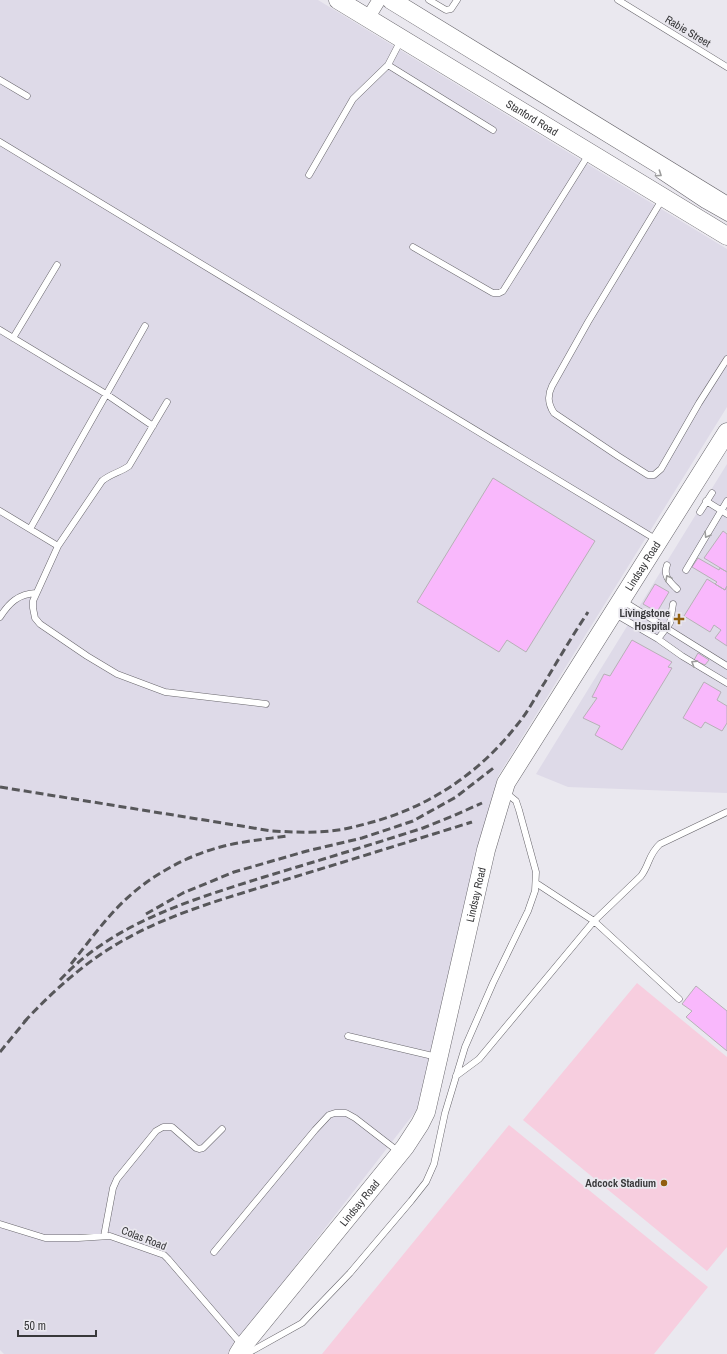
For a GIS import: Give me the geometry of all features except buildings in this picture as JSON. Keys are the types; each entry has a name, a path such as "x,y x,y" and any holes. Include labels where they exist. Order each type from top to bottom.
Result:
{"street":[{"name":"Stanford Road","path":"338,0 377,7 727,206"},
{"name":"Stanford Road","path":"377,7 402,39 727,236"},
{"name":"Lindsay Road","path":"246,1352 420,1124 426,1112 486,850 506,783 727,432"}],"lane":[{"path":"429,0 448,10 457,0"},
{"name":"Rabie Street","path":"618,0 727,66"},
{"path":"309,176 353,99 388,65 402,39"},
{"path":"388,65 493,130"},
{"path":"0,80 27,96"},
{"path":"0,142 659,541"},
{"path":"610,142 624,150"},
{"path":"413,247 493,293 503,291 590,152"},
{"path":"654,171 704,205 727,218"},
{"path":"663,197 588,322 552,386 549,393 550,406 554,413 618,456 648,475 654,475 662,469 699,404 727,359"},
{"path":"13,338 57,265"},
{"path":"30,529 145,326"},
{"path":"0,330 106,394 153,426"},
{"path":"167,402 130,466 102,480 58,546 33,601 35,618 40,624 80,652 117,674 165,692 266,704"},
{"path":"700,512 712,493"},
{"path":"706,502 724,512"},
{"path":"686,570 724,512 727,502"},
{"path":"0,511 58,546"},
{"path":"667,565 665,572 667,578 677,589"},
{"path":"0,618 8,606 16,598 36,593"},
{"path":"658,639 667,629 671,619 672,604"},
{"path":"618,607 667,629 727,666"},
{"path":"618,607 682,656 727,683"},
{"path":"246,1352 302,1323 350,1273 426,1182 434,1164 445,1114 468,1040 532,901 536,883 536,872 516,801 504,791"},
{"path":"456,1076 479,1059 594,921 641,876 647,868 649,858 653,850 660,844 727,812"},
{"path":"536,883 594,921 679,999"},
{"path":"348,1036 439,1057"},
{"path":"214,1252 329,1115 335,1113 346,1113 355,1118 400,1152"},
{"path":"104,1236 113,1188 117,1178 156,1130 163,1127 172,1127 196,1148 200,1149 203,1148 222,1129"},
{"name":"Colas Road","path":"0,1224 8,1228 44,1238 110,1236 158,1252 168,1258 246,1352"}],"shaded area":[{"path":"0,0 318,0 727,249 727,407 498,776 419,1107 239,1339 230,1354 4,1354 0,1350"},
{"name":"Livingstone Hospital","path":"727,464 727,793 568,787 536,774"},
{"name":"Adcock Stadium","path":"637,983 727,1057 727,1247 707,1271 523,1120"},
{"path":"509,1125 708,1287 654,1354 322,1354"}],"railway":[{"path":"0,787 272,831 323,832 357,826 409,809 430,799 450,787 486,759 502,743 521,720 588,612"},
{"path":"146,914 183,893 234,872 307,851 362,838 413,821 456,797 496,766"},
{"path":"60,980 81,960 104,943 129,928 154,916 236,886 423,828 482,803"},
{"path":"24,1022 58,988 95,958 122,941 160,922 220,900 472,822"},
{"path":"71,964 103,924 124,901 146,883 171,867 197,855 224,846 287,836"},
{"path":"0,1052 27,1019"}],"place":[{"name":"Livingstone Hospital","path":"679,619"},
{"name":"Adcock Stadium","path":"664,1183"}]}
